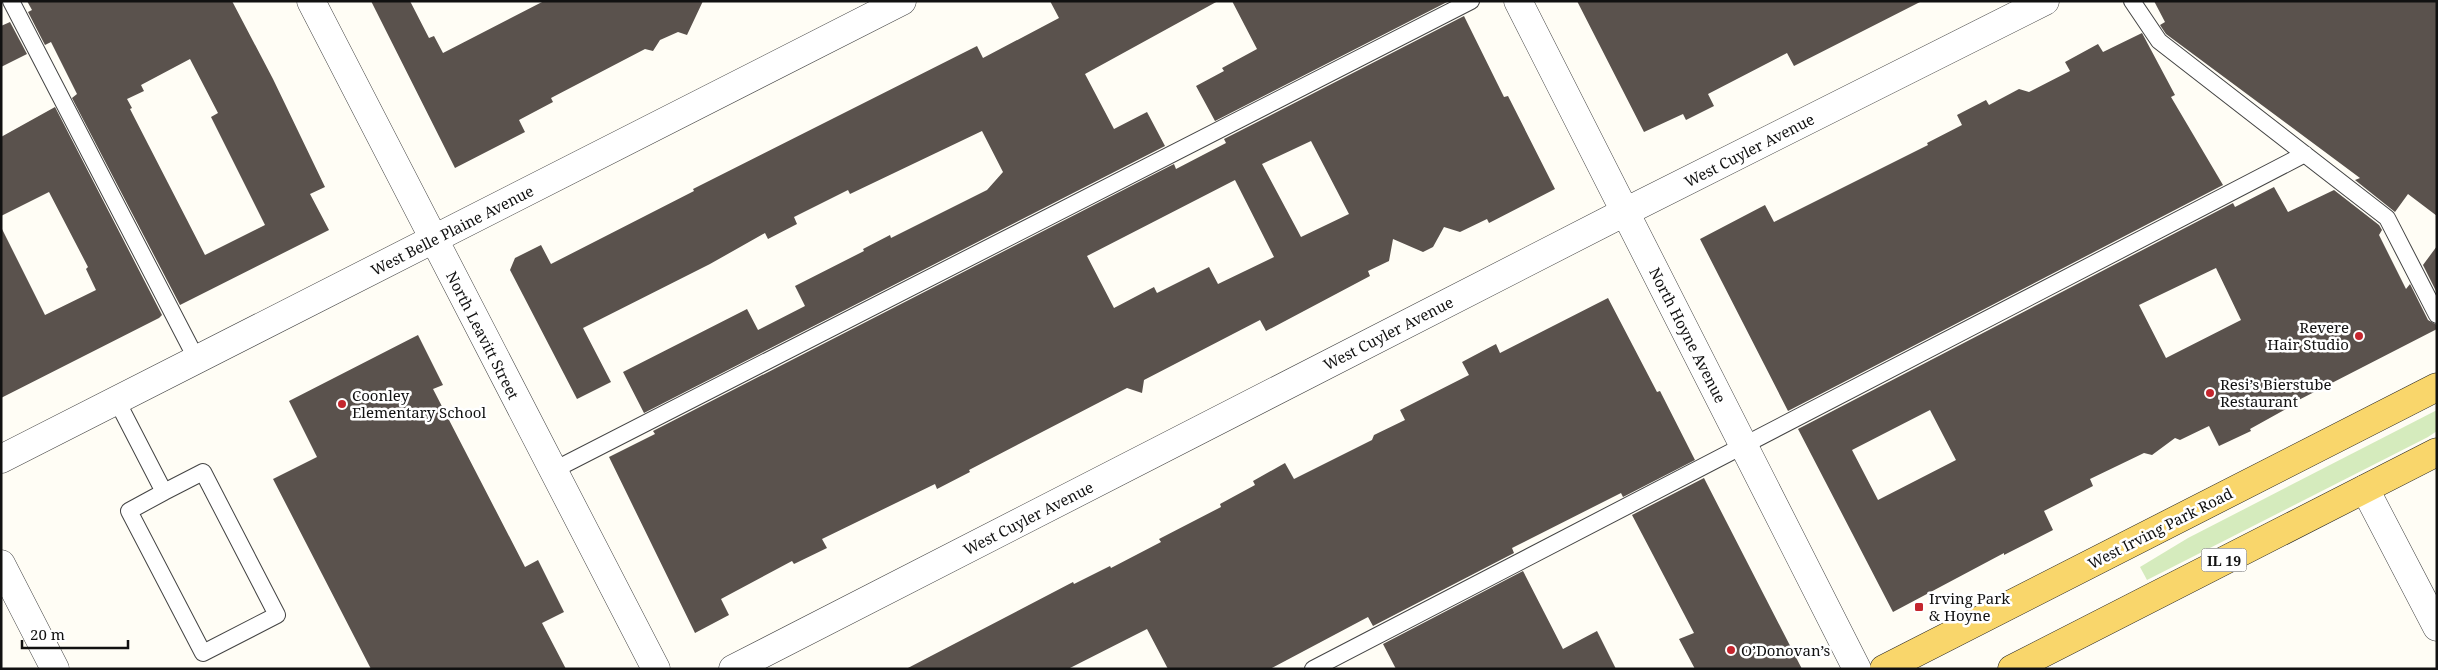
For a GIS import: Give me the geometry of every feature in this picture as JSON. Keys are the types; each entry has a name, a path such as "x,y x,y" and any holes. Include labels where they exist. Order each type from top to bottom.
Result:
{"main road":[{"name":"West Irving Park Road","path":"1884,669 2437,387"},
{"name":"IL 19","path":"2012,669 2437,452"}],"street":[{"name":"West Belle Plaine Avenue","path":"1,460 902,1"},
{"name":"North Hoyne Avenue","path":"1518,1 1857,669"},
{"name":"West Cuyler Avenue","path":"733,669 1625,212 2045,1"},
{"name":"North Leavitt Street","path":"314,2 656,669"},
{"path":"2365,489 2437,627"},
{"path":"1,564 55,669"}],"lane":[{"path":"11,1 197,360"},
{"path":"554,470 1471,1"},
{"path":"2132,1 2159,41 2387,218 2437,315"},
{"path":"1313,669 2305,154"},
{"path":"117,401 164,492"},
{"path":"203,472 277,615 203,653 129,511 164,492 203,472"}],"green space":[{"path":"2437,410 2437,431 2428,437 2147,580 2140,567 2188,538"}],"building":[{"path":"27,1 232,1 273,79 325,187 310,194 329,230 180,305 72,98 77,94 51,42 45,45 28,12 32,10","holes":["190,59 218,113 211,117 265,225 205,255 130,109 132,108 127,99 144,91 141,85"]},
{"path":"371,1 410,1 429,38 434,36 443,53 544,1 703,1 687,35 678,32 660,40 653,51 645,49 551,98 553,102 519,120 525,132 455,168"},
{"path":"1050,1 1218,1 1085,74 1114,129 1147,112 1165,146 644,413 623,372 747,309 758,330 805,306 795,286 864,251 863,249 890,235 891,238 987,190 1003,172 982,131 850,194 848,190 794,217 797,224 768,239 765,233 710,264 583,328 611,382 577,399 510,270 515,258 541,245 551,264 694,191 693,189 977,46 983,58 1059,18"},
{"path":"1232,1 1449,1 1215,121 1196,86 1224,71 1222,68 1257,49"},
{"path":"1577,1 1922,1 1794,66 1787,53 1708,94 1714,106 1686,120 1683,114 1644,132"},
{"path":"2154,1 2437,1 2437,216 2408,194 2395,212 2355,180 2360,178 2166,34 2160,25 2165,22"},
{"path":"1464,16 1504,97 1508,96 1555,189 1489,223 1487,219 1460,232 1444,227 1433,247 1423,252 1393,239 1389,261 1368,271 1370,276 1266,331 1260,320 1144,380 1142,393 1127,388 969,470 970,472 937,489 935,484 822,539 827,548 794,564 792,561 721,599 729,615 695,633 609,457 655,434 653,431 1174,164 1176,169 1226,143 1224,139","holes":["1311,141 1349,214 1301,237 1262,164","1235,180 1274,257 1218,284 1209,267 1157,293 1154,287 1114,308 1087,256"]},
{"path":"10,22 27,54 1,67 1,26"},
{"path":"2142,33 2175,95 2171,97 2223,185 1788,411 1700,239 1765,205 1774,222 1928,145 1927,143 1962,125 1957,115 1986,100 1989,105 2019,89 2029,92 2070,71 2065,62 2098,44 2103,52"},
{"path":"55,107 162,315 1,398 1,227 45,315 96,290 86,269 88,267 49,192 1,216 1,137"},
{"path":"2274,187 2288,212 2334,190 2379,225 2382,230 2379,235 2406,289 2410,284 2428,320 2437,325 2437,329 2285,407 2286,409 2250,429 2251,431 2219,446 2209,426 2180,440 2175,438 2152,455 2144,453 2090,479 2093,486 2044,511 2053,530 2004,555 2004,553 1893,612 1798,429 2233,203 2235,207","holes":["2216,268 2241,320 2166,358 2139,305","1930,410 1956,460 1878,500 1852,450"]},
{"path":"2437,246 2437,293 2423,265"},
{"path":"1608,298 1657,392 1660,391 1695,460 1623,497 1621,493 1512,548 1514,553 1373,626 1368,617 1270,669 1168,669 1147,629 1068,669 906,669 1073,582 1074,584 1110,566 1111,568 1161,542 1159,539 1221,507 1220,504 1255,485 1253,481 1285,463 1294,479 1372,440 1374,435 1405,420 1400,410 1469,375 1462,362 1496,344 1500,353"},
{"path":"418,335 443,385 433,389 525,567 538,560 564,612 542,623 566,669 371,669 273,479 317,457 289,401"},
{"path":"1704,478 1802,669 1695,669 1679,639 1694,633 1632,515"},
{"path":"1523,571 1563,649 1597,631 1616,669 1396,669 1383,644"}],"place":[{"name":"Revere Hair Studio","path":"2359,336"},
{"name":"Resi’s Bierstube Restaurant","path":"2210,393"},
{"name":"Coonley Elementary School","path":"342,404"},
{"name":"Irving Park & Hoyne","path":"1919,607"},
{"name":"O’Donovan’s","path":"1731,650"}]}
